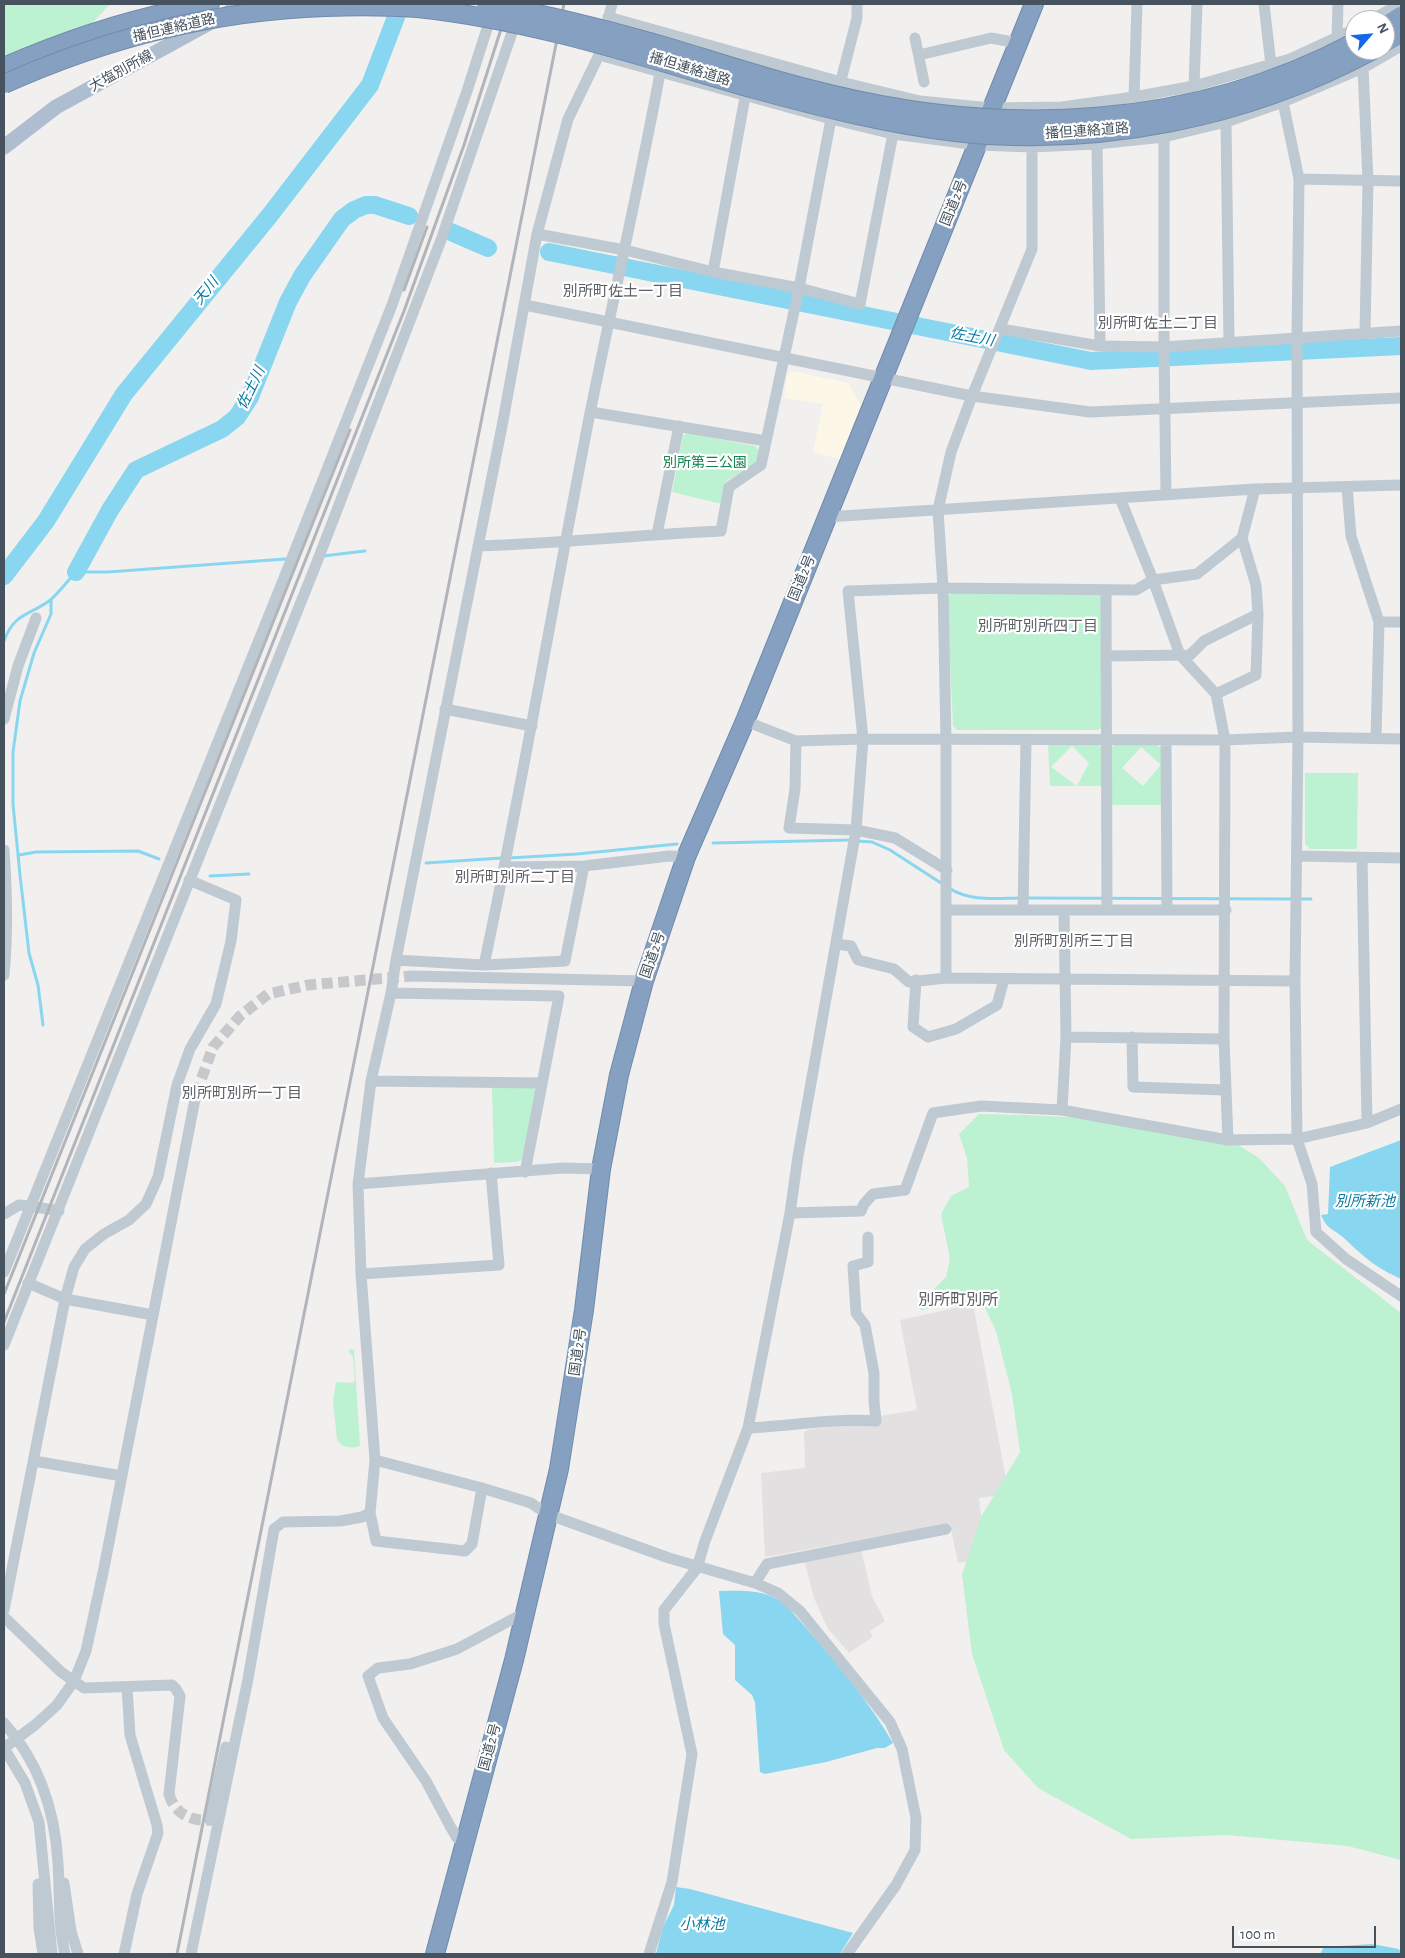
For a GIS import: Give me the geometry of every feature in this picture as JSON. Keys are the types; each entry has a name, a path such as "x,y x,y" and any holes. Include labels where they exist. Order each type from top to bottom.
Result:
{"highway":[{"name":"播但連絡道路","path":"4,67 36,53 108,28 210,4"},
{"name":"播但連絡道路","path":"486,4 591,26 830,94 895,108 959,117 1016,120 1116,116 1163,109 1205,99 1281,75 1345,47"},
{"name":"国道2号","path":"435,1954 514,1660 559,1469 584,1310 601,1169 619,1075 644,981 686,857 745,721 1034,4"},
{"name":"播但連絡道路","path":"4,84 84,51 156,30 199,20 289,9 378,6 417,8 524,25 588,40 817,106 893,123 958,132 1016,135 1069,134 1119,130 1166,123 1249,102 1309,80 1352,60"}],"main road":[{"name":"大塩別所線","path":"4,146 56,107 244,4"}],"street":[{"path":"4,1272 392,305 467,91 495,4"},
{"path":"4,1345 317,562 441,240 521,4"},
{"path":"482,1488 472,1544 465,1551 376,1541 370,1513 375,1460 360,1274 358,1184 371,1081 391,993 538,234 568,118 599,55 612,4"},
{"path":"478,546 722,531 729,487 761,466 797,297 831,120 857,18 857,4"},
{"path":"1134,98 1137,4"},
{"path":"1194,86 1197,4"},
{"path":"1264,4 1271,65 1283,102 1299,179 1297,346 1298,737 1295,981 1297,1139 1312,1184 1316,1232 1346,1259 1401,1296"},
{"path":"1337,38 1338,4"},
{"path":"608,17 841,82 920,101 992,108 1062,107 1134,98 1194,86 1290,60 1345,34"},
{"path":"915,38 924,82"},
{"path":"919,55 991,38 1018,43"},
{"path":"599,55 831,120 893,134 978,145 1032,147 1097,144 1164,136 1226,122 1283,102 1363,68 1401,46"},
{"path":"1363,68 1368,181 1365,333"},
{"path":"484,965 532,726 590,412 610,323 660,73"},
{"path":"713,272 745,96"},
{"path":"1226,122 1229,341"},
{"path":"538,234 623,260 713,272 797,297 860,304 893,134"},
{"path":"1164,136 1164,410 1166,495"},
{"path":"1097,144 1100,346"},
{"path":"946,978 946,740 943,588 938,510 951,452 1032,249 1032,147"},
{"path":"1299,179 1401,182"},
{"path":"525,305 972,396 1090,412 1401,398"},
{"path":"998,336 1164,354 1229,341 1297,346 1365,333 1401,331"},
{"path":"590,412 766,440"},
{"path":"657,534 678,426"},
{"path":"827,517 1255,489 1401,485"},
{"path":"1348,487 1351,536 1379,622 1376,738"},
{"path":"1216,694 1256,675 1258,614 1256,585 1242,538 1255,489"},
{"path":"1120,498 1154,580 1180,655 1216,694 1225,740 1226,910 1224,1038 1228,1140"},
{"path":"648,1954 672,1882 692,1754 664,1624 664,1610 697,1568 705,1541 748,1428 790,1213 798,1156 856,830 863,739 848,591 943,588 1136,590 1154,580 1197,574 1242,538"},
{"path":"1106,591 1107,910"},
{"path":"1106,656 1190,655 1204,642 1258,614"},
{"path":"4,719 18,666 36,618"},
{"path":"1379,622 1401,622"},
{"path":"445,709 532,726"},
{"path":"745,721 796,741 863,739 1026,740 1105,738 1225,740 1298,737 1401,738"},
{"path":"1023,910 1026,740"},
{"path":"1166,740 1167,910"},
{"path":"796,741 795,789 789,828 856,830 895,838 947,870"},
{"path":"4,850 6,884 6,955 4,975"},
{"path":"506,860 584,866 669,856 686,857"},
{"path":"1297,856 1401,858"},
{"path":"1362,858 1366,1123"},
{"path":"396,960 484,965 564,962 584,866"},
{"path":"4,1610 64,1299 74,1267 85,1249 104,1234 129,1220 146,1204 158,1178 177,1085 190,1049 216,1004 231,941 236,900 189,880"},
{"path":"947,910 1226,910"},
{"path":"1062,1110 1066,1037 1064,910"},
{"path":"836,944 851,946 858,960 894,969 909,982 946,978 1295,981"},
{"path":"412,976 644,981"},
{"path":"916,980 913,1027 928,1037 956,1030 997,1005 1004,979"},
{"path":"391,993 559,996 526,1172"},
{"path":"1066,1037 1224,1038"},
{"path":"1132,1037 1133,1087 1225,1090"},
{"path":"371,1081 542,1083"},
{"path":"52,1954 38,1822 30,1796 4,1748 57,1705 80,1669 91,1632 196,1094"},
{"path":"790,1213 861,1211 873,1194 905,1190 933,1113 981,1106 1062,1110 1228,1140 1297,1139 1366,1123 1401,1109"},
{"path":"358,1184 563,1168 601,1169"},
{"path":"360,1274 499,1265 491,1173"},
{"path":"4,1214 19,1206 58,1211"},
{"path":"748,1428 782,1427 853,1420 876,1421 874,1373 865,1325 856,1313 853,1266 868,1262 868,1237"},
{"path":"28,1283 64,1299 153,1315"},
{"path":"375,1460 482,1488 531,1504 548,1514 697,1568 755,1583 778,1593 800,1611 890,1722 902,1749 916,1818 914,1850 896,1885 847,1954"},
{"path":"34,1461 122,1476"},
{"path":"191,1954 248,1679 274,1529 283,1522 340,1521 362,1517 370,1513"},
{"path":"755,1583 767,1564 946,1530"},
{"path":"464,1841 457,1838 426,1781 383,1718 368,1676 378,1668 410,1664 457,1649 524,1613"},
{"path":"4,1617 84,1688 172,1685 176,1689 180,1696 168,1794"},
{"path":"210,1820 240,1686 248,1679"},
{"path":"124,1954 137,1894 158,1833 130,1735 127,1687"},
{"path":"4,1724 17,1739 46,1795 54,1827 58,1862 60,1914 65,1954"},
{"path":"42,1849 38,1890 43,1954"},
{"path":"58,1862 66,1888 71,1931 78,1954"}],"shaded area":[{"path":"792,371 848,383 861,405 840,459 813,452 823,404 784,398 787,375"},
{"path":"973,1304 1009,1494 979,1498 986,1559 958,1563 950,1524 765,1557 761,1473 805,1468 804,1432 810,1429 865,1423 880,1425 880,1416 917,1410 900,1320"},
{"path":"861,1549 872,1596 885,1621 870,1631 873,1637 849,1653 828,1629 814,1598 804,1560"}],"green space":[{"path":"4,4 110,4 87,29 4,86"},
{"name":"別所第三公園","path":"687,433 755,446 760,451 755,463 725,482 722,504 672,492 683,436"},
{"path":"952,593 1099,594 1104,600 1103,728 1096,730 957,730 953,726 947,597"},
{"path":"1098,743 1102,749 1103,786 1077,786 1050,786 1048,744","holes":["1072,746 1089,763 1077,786 1051,767"]},
{"path":"1116,744 1157,745 1162,749 1163,805 1111,805 1111,748","holes":["1141,747 1161,765 1143,786 1122,768"]},
{"path":"1305,773 1358,773 1357,849 1310,849 1305,844"},
{"path":"532,1087 537,1091 524,1159 517,1162 494,1163 492,1088"},
{"path":"979,1114 1138,1121 1222,1135 1259,1158 1285,1186 1307,1240 1401,1313 1401,1860 1348,1846 1227,1835 1131,1839 1038,1788 1004,1750 972,1654 962,1575 981,1517 1020,1452 1012,1394 996,1331 981,1300 971,1298 922,1310 916,1307 946,1277 950,1259 941,1214 951,1196 969,1187 967,1158 959,1134"},
{"path":"354,1350 360,1446 350,1448 342,1445 337,1440 333,1401 336,1382 352,1383 355,1381 353,1357 348,1351"}],"water":[{"name":"別所新池","path":"1401,1140 1401,1279 1365,1257 1341,1235 1329,1227 1321,1215 1328,1214 1330,1167"},
{"path":"719,1591 761,1593 775,1598 784,1604 793,1612 853,1685 893,1743 885,1748 877,1748 826,1762 765,1774 760,1772 755,1702 752,1695 735,1680 735,1645 723,1634"},
{"name":"小林池","path":"676,1887 690,1889 853,1933 840,1954 656,1954 663,1927 674,1905"},
{"path":"1372,1944 1399,1949 1401,1954 1320,1954 1324,1947"}],"waterway":[{"name":"天川","path":"4,576 46,521 124,394 270,215 370,85 401,4"},
{"name":"佐土川","path":"76,572 110,510 136,470 222,429 237,417 250,397 288,302 302,276 342,219 354,210 366,205 375,205 409,216"},
{"name":"佐土川","path":"451,232 488,248"},
{"name":"佐土川","path":"549,252 1091,361 1401,346"},
{"path":"323,556 365,551"},
{"path":"4,641 8,632 18,620 49,601 76,572 108,572 285,559"},
{"path":"43,1025 38,985 29,953 20,875 13,804 13,752 20,701 34,653 51,614 51,599"},
{"path":"713,843 851,840"},
{"path":"857,841 872,842 890,850 944,885"},
{"path":"509,858 577,854 677,844"},
{"path":"19,855 36,852 138,851 159,859"},
{"path":"426,863 502,858"},
{"path":"210,876 249,874"},
{"path":"949,888 975,897 993,899 1021,898"},
{"path":"1027,898 1293,899"},
{"path":"1299,899 1311,899"}],"tunnel":[{"path":"196,1094 213,1047 240,1016 268,994 308,985 412,976"},
{"path":"169,1794 171,1801 184,1815 190,1818 210,1820"}],"railway":[{"path":"4,1322 404,311 464,145 509,4"},
{"path":"177,1954 564,4"},
{"path":"404,290 427,227"},
{"path":"4,1294 350,430"}],"district":[{"name":"別所町佐土一丁目","path":"623,291"},
{"name":"別所町佐土二丁目","path":"1158,323"},
{"name":"別所町別所四丁目","path":"1038,626"},
{"name":"別所町別所二丁目","path":"515,877"},
{"name":"別所町別所三丁目","path":"1074,941"},
{"name":"別所町別所一丁目","path":"242,1093"},
{"name":"別所町別所","path":"958,1300"}]}
